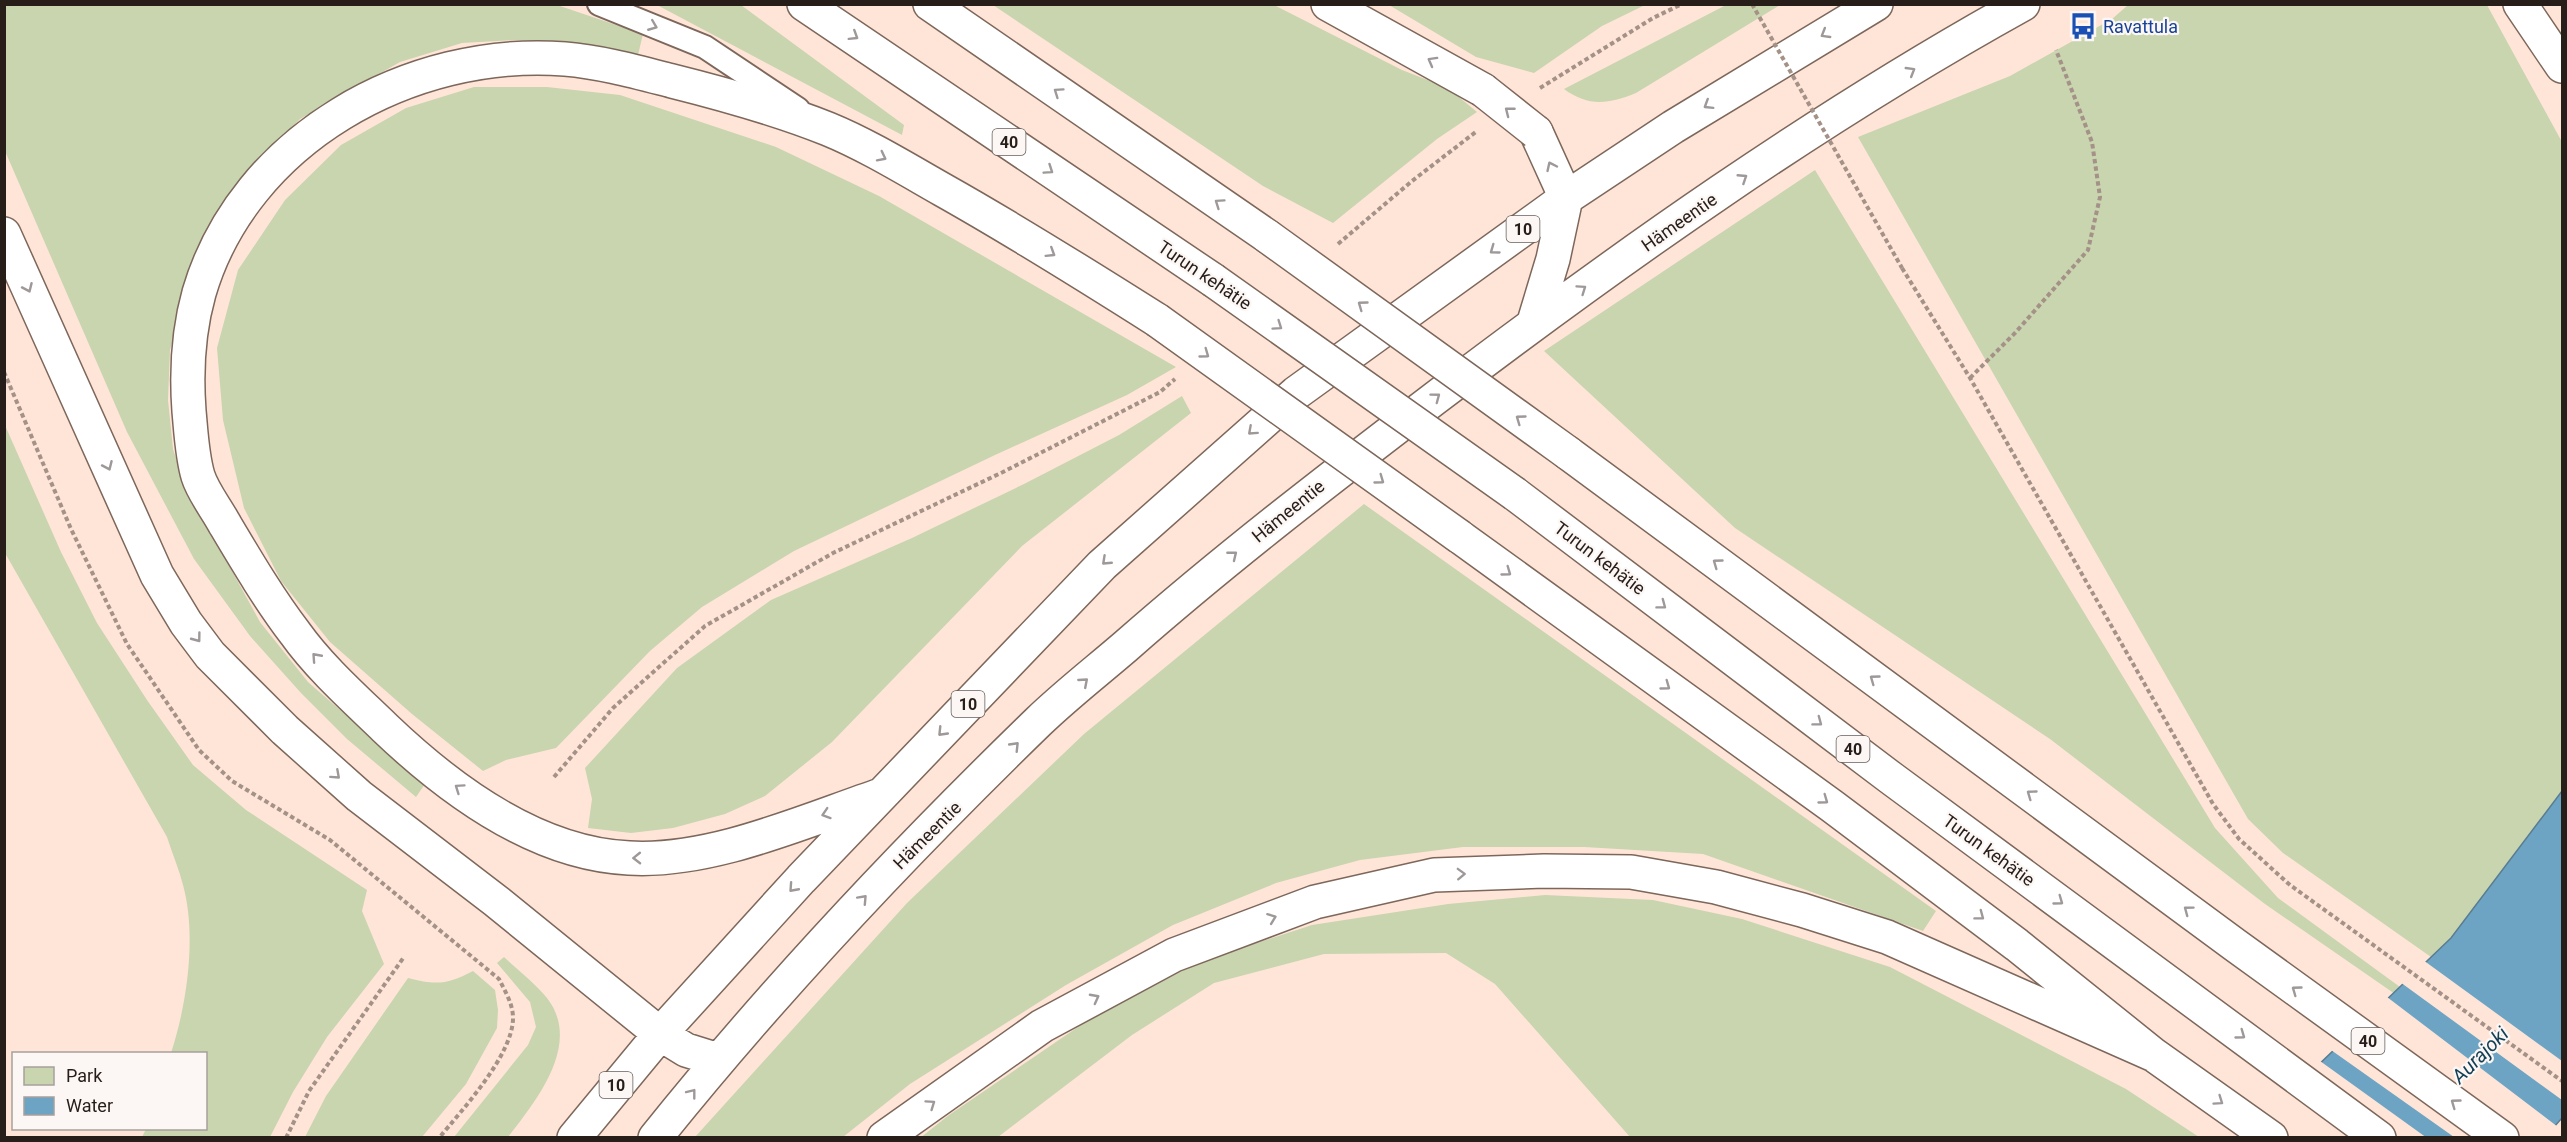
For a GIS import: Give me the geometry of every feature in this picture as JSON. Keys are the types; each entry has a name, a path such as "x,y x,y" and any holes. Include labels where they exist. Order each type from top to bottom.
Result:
{"highway":[{"name":"Turun kehätie","path":"804,4 1213,280 1515,494 1882,771 2379,1137"},
{"name":"40","path":"930,4 1267,236 1568,453 2235,945 2502,1137"},
{"path":"1328,4 1483,90 1536,132 1566,198 1534,322"},
{"name":"10","path":"574,1137 660,1034 881,795 1102,565 1296,393 1566,198 1673,127 1876,4"},
{"name":"Hämeentie","path":"655,1137 718,1060 867,894 1040,720 1187,592 1306,495 1534,322 1706,202 1851,107 2023,4"},
{"path":"2520,4 2559,60"},
{"path":"2548,4 2559,60"},
{"path":"881,795 717,850 676,857 628,858 590,853 548,840 499,816 416,758 354,699 295,635 239,548 198,478 191,428 186,373 191,330 201,288 224,235 242,204 283,159 357,102 408,81 453,67 516,57 570,59 632,71 718,92 830,130 915,174 1019,233 1157,320 1921,872 2017,945 2154,1055 2271,1137"},
{"path":"4,234 157,575 186,623 210,655 285,730 359,796 496,901 660,1034 686,1050 718,1060"},
{"path":"884,1137 1042,1026 1174,955 1315,902 1434,875 1544,871 1631,872 1716,887 1802,910 1887,937 2154,1055"}],"lane":[{"path":"599,4 705,47 830,130"}],"path":[{"path":"1539,89 1653,18 1682,4"},
{"path":"1752,4 1902,268 1970,378 2213,804 2238,839 2290,885 2562,1081"},
{"path":"1970,378 2015,333 2088,250 2100,197 2092,142 2056,50"},
{"path":"1334,248 1412,181 1486,125"},
{"path":"4,372 71,529 127,644 199,750 232,781 330,840 499,979 511,1004 513,1017 511,1034 502,1054 469,1102 439,1137"},
{"path":"554,777 613,708 705,626 833,552 1002,472 1160,392 1178,377"},
{"path":"286,1137 309,1091 405,957"}],"green space":[{"path":"554,4 643,34 638,55 571,42 514,40 462,43 400,62 300,119 263,159 183,306 170,350 168,400 173,449 185,485 260,622 308,682 425,784 416,797 347,739 301,693 250,636 194,559 127,432 5,151 4,5"},
{"path":"657,5 741,5 904,125 902,135"},
{"path":"993,5 1274,5 1402,70 1448,88 1477,112 1437,139 1333,223 1263,186"},
{"path":"1389,5 1645,5 1602,26 1534,73 1476,57"},
{"path":"1726,5 1780,5 1636,93 1617,100 1599,102 1582,99 1564,89"},
{"path":"2128,5 2487,5 2562,142 2562,791 2451,938 2431,957 2283,853 2248,819 1858,137 2010,76 2112,19"},
{"path":"474,87 547,87 620,95 776,147 879,196 1176,367 1127,395 794,551 702,607 650,651 556,748 506,760 483,771 412,714 330,642 281,581 244,508 223,420 217,348 238,270 285,200 341,145 406,108"},
{"path":"1815,170 2215,828 2278,898 2400,987 2395,994 2265,904 2050,739 1735,528 1544,351"},
{"path":"1182,396 1191,413 1022,546 832,742 765,796 725,814 673,828 631,833 588,828 592,799 585,768 677,668 771,600 912,538 1024,484 1119,435"},
{"path":"4,423 61,552 97,623 193,765 246,810 367,890 362,911 384,964 327,1037 293,1092 270,1137 142,1137 146,1130 207,1130 207,1052 171,1052 186,992 190,948 187,905 181,879 167,837 5,553"},
{"path":"1364,504 1936,911 1923,931 1703,854 1584,847 1463,847 1360,860 1276,883 1173,925 1066,985 910,1084 843,1137 695,1137 907,903 1084,734"},
{"path":"1545,895 1653,900 1742,919 1890,967 2126,1089 2199,1137 1630,1137 1495,984 1446,953 1324,954 1214,983 1132,1035 998,1137 920,1138 949,1115 1100,1012 1202,961 1312,925 1448,904"},
{"path":"504,957 547,998 557,1016 560,1034 558,1053 542,1090 508,1137 454,1137 528,1045 536,1027 530,1002 497,963"},
{"path":"473,971 495,990 498,1010 497,1028 466,1084 422,1137 305,1137 326,1096 408,978 426,982 441,982 456,979"}],"water":[{"name":"Aurajoki","path":"2562,791 2562,1118 2545,1137 2242,1138 2451,938"}],"pier":[{"path":"2423,960 2562,1061 2562,1100 2400,982"},
{"path":"2387,997 2558,1127 2549,1138 2454,1137 2331,1050"},
{"path":"2320,1061 2427,1138 2239,1137"}],"place":[{"name":"Ravattula","path":"2083,26"}]}
